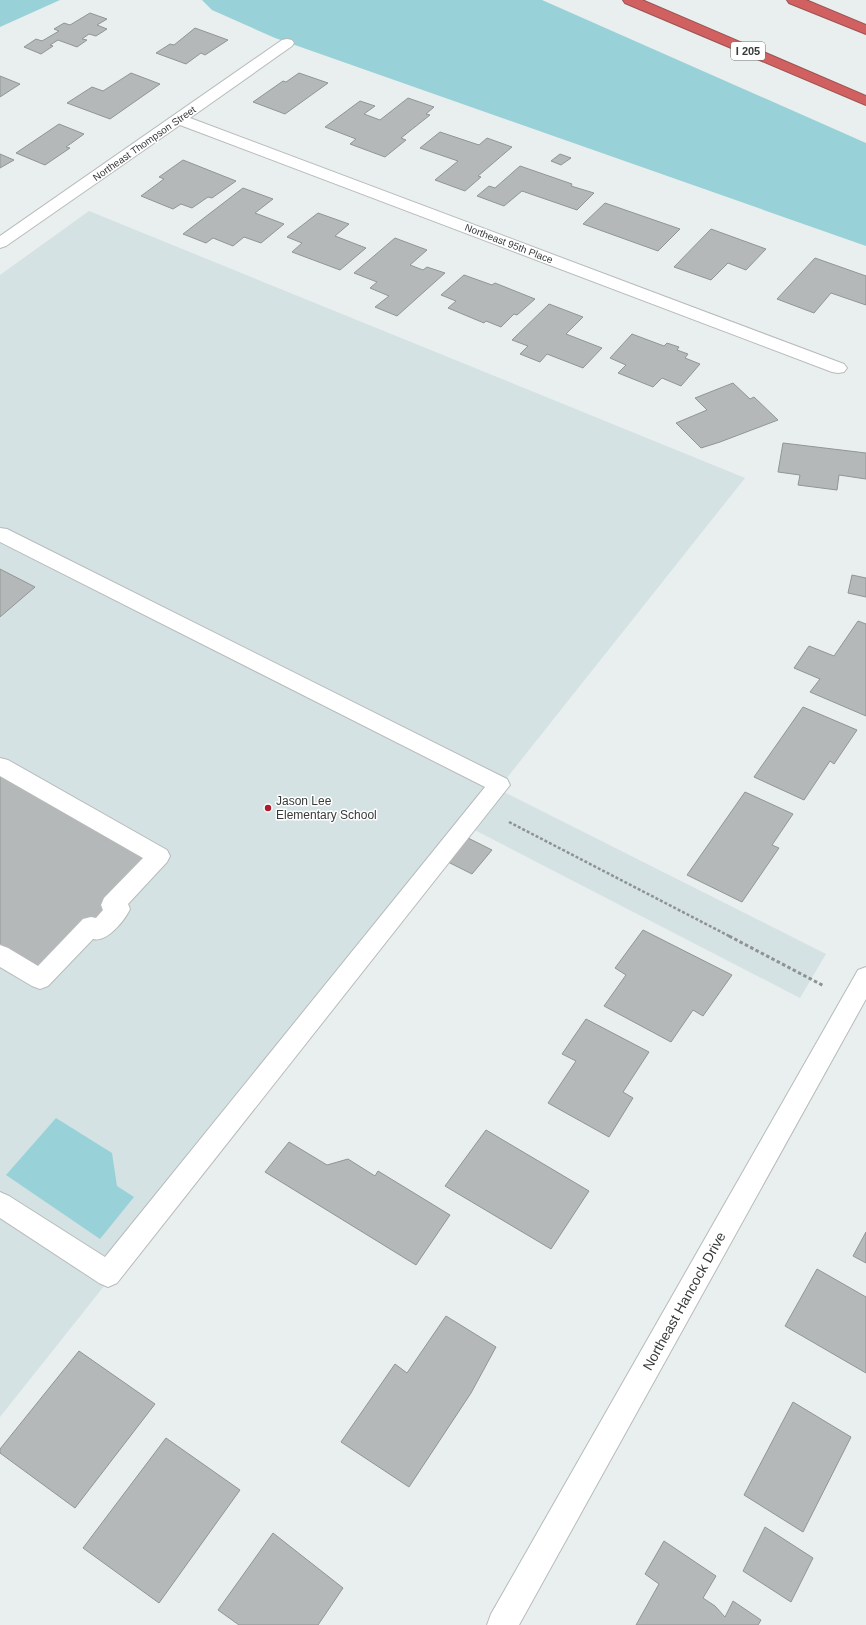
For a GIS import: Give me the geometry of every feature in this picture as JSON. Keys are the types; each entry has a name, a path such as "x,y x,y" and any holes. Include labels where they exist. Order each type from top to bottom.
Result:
{"highway":[{"name":"I 205","path":"630,0 866,101"},
{"path":"794,0 866,30"}],"street":[{"name":"Northeast Thompson Street","path":"0,243 287,43"},
{"name":"Northeast 95th Place","path":"179,119 838,368"},
{"path":"0,534 499,785 108,1274 0,1204"},
{"path":"0,766 159,856 112,906 118,909 98,931 91,926 40,979 0,955"},
{"name":"Northeast Hancock Drive","path":"502,1625 866,977"}],"path":[{"path":"482,807 852,1001"}],"shaded area":[{"path":"0,0 60,0 0,27"},
{"path":"202,0 542,0 866,143 866,246 275,38 212,10"},
{"name":"Jason Lee Elementary School","path":"89,211 745,478 498,789 826,954 800,998 469,827 0,1417 0,275"},
{"path":"56,1118 112,1153 117,1186 134,1197 100,1239 6,1175"}],"building":[{"path":"90,13 107,19 97,25 107,29 96,36 89,34 82,39 87,40 77,47 58,40 50,45 53,46 41,54 24,47 36,39 42,41 59,31 54,29 64,23 70,25"},
{"path":"195,28 228,40 205,55 201,53 186,64 156,53 170,44 174,45"},
{"path":"131,73 160,84 110,119 67,103 92,87 103,91"},
{"path":"299,73 328,83 285,114 253,102 283,81 286,82"},
{"path":"0,76 20,84 0,97"},
{"path":"408,98 434,107 426,114 430,115 401,138 406,140 385,157 350,144 356,139 325,127 360,101 375,106 364,114 380,120"},
{"path":"59,124 84,134 66,147 70,148 45,165 16,153"},
{"path":"440,132 479,145 487,138 512,147 478,176 481,177 465,191 435,180 458,161 420,148"},
{"path":"0,154 14,160 0,168"},
{"path":"560,154 571,158 561,165 551,161"},
{"path":"183,160 236,181 212,198 208,197 192,208 181,204 173,209 141,196 164,179 159,177"},
{"path":"520,166 572,184 571,186 594,193 577,210 522,191 504,206 477,196 489,186 495,188"},
{"path":"243,188 273,199 255,213 284,224 261,243 244,237 233,246 213,238 206,243 183,234"},
{"path":"605,203 680,229 658,251 583,224"},
{"path":"318,213 349,224 335,236 366,248 340,270 292,252 302,243 287,237"},
{"path":"711,229 766,249 746,270 728,263 711,280 674,267"},
{"path":"395,238 427,250 410,265 423,270 427,267 445,273 397,316 375,307 389,296 370,288 377,282 354,273"},
{"path":"815,258 866,276 866,305 831,293 814,313 777,299"},
{"path":"464,275 492,285 495,283 535,299 517,315 514,314 501,327 486,321 484,323 448,308 456,301 441,295"},
{"path":"549,304 583,317 566,334 602,348 583,368 547,354 540,362 520,354 528,346 512,340"},
{"path":"632,334 664,346 667,343 679,347 677,350 688,354 685,358 700,364 681,386 662,378 653,387 618,373 626,365 610,358"},
{"path":"733,383 750,399 754,397 778,420 701,448 676,423 707,410 695,398"},
{"path":"783,443 866,453 866,479 839,475 837,490 798,485 800,475 778,472"},
{"path":"0,569 35,587 0,617"},
{"path":"852,575 866,578 866,597 848,593"},
{"path":"858,621 866,624 866,716 810,692 820,679 794,668 809,646 834,656"},
{"path":"803,707 857,730 834,764 830,761 804,800 754,777"},
{"path":"0,767 158,856 41,978 0,953"},
{"path":"745,792 793,814 772,845 779,848 742,902 687,875"},
{"path":"468,838 492,850 472,874 448,862"},
{"path":"643,930 732,975 703,1016 693,1010 671,1042 604,1006 626,975 615,968"},
{"path":"586,1019 649,1052 623,1092 633,1098 609,1137 548,1103 576,1061 562,1054"},
{"path":"486,1130 589,1191 551,1249 445,1186"},
{"path":"289,1142 327,1165 348,1159 375,1176 378,1171 450,1215 416,1265 265,1172"},
{"path":"866,1232 866,1263 853,1256"},
{"path":"817,1269 866,1297 866,1373 785,1326"},
{"path":"446,1316 496,1347 471,1393 409,1487 341,1442 395,1364 407,1373"},
{"path":"79,1351 155,1404 75,1508 0,1453 0,1449"},
{"path":"793,1402 851,1437 803,1532 744,1495"},
{"path":"166,1438 240,1490 159,1603 83,1548"},
{"path":"765,1527 813,1558 791,1602 743,1571"},
{"path":"273,1533 343,1588 318,1625 239,1625 218,1610"},
{"path":"664,1541 716,1576 703,1598 715,1606 725,1617 733,1601 761,1620 758,1625 636,1625 659,1584 645,1574"}],"place":[{"name":"Jason Lee Elementary School","path":"268,808"}]}
